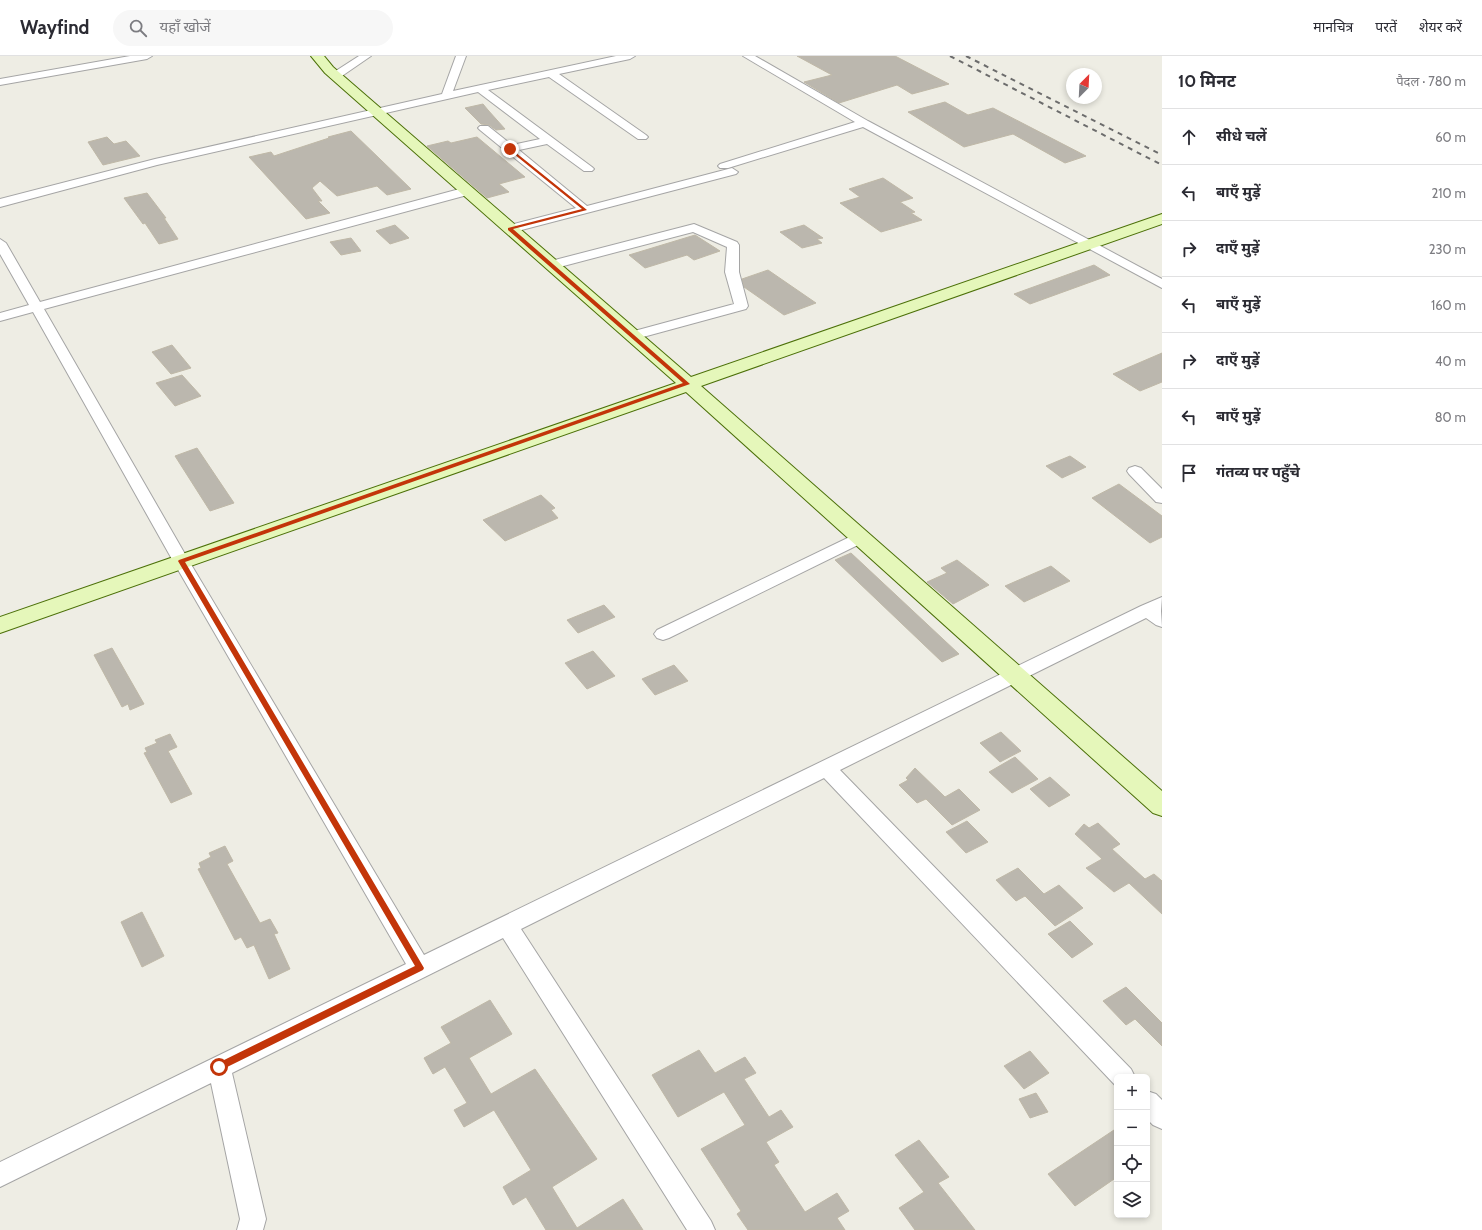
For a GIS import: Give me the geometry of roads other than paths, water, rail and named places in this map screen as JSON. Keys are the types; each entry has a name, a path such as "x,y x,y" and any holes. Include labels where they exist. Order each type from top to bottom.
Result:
{"street":[{"path":"0,82 147,56"},
{"path":"317,56 335,76 687,384 1162,806"},
{"path":"335,76 366,56"},
{"path":"446,96 461,56"},
{"path":"0,203 155,162 376,111 630,56"},
{"path":"748,56 864,123 1162,284"},
{"path":"550,73 642,137"},
{"path":"480,89 588,169"},
{"path":"510,229 585,210 728,169 864,123"},
{"path":"484,128 585,210"},
{"path":"510,149 548,140"},
{"path":"0,317 467,191"},
{"path":"0,625 1162,219"},
{"path":"552,265 694,228 733,245 732,272 741,306 632,336"},
{"path":"0,243 181,561 420,968"},
{"path":"1135,471 1162,498"},
{"path":"663,634 860,537"},
{"path":"0,1175 1014,675 1157,611"},
{"path":"826,768 1120,1074"},
{"path":"506,925 702,1230"},
{"path":"219,1067 253,1219 250,1230"},
{"path":"1150,1105 1162,1117"}],"railway":[{"path":"950,56 1162,165"},
{"path":"966,56 1162,155"}]}
